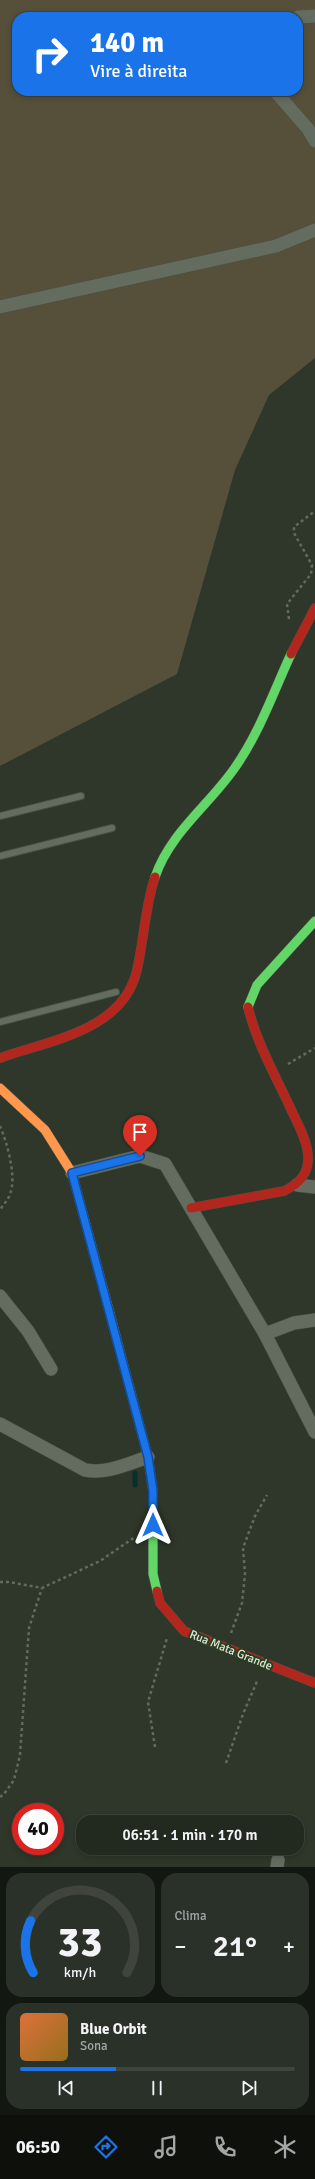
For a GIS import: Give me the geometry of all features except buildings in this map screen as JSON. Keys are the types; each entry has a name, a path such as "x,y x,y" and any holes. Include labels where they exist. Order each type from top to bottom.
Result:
{"street":[{"path":"303,17 315,16"},
{"path":"280,96 308,129 315,141"},
{"path":"0,307 276,246 315,230"},
{"path":"0,1058 80,1030 104,1018 121,1003 133,984 140,962 148,901 155,874 165,852 178,831 213,796 250,744 281,680 296,641 315,608"},
{"path":"298,1185 306,1171 308,1156 302,1132 252,1024 248,1006 258,985 315,921"},
{"name":"Rua Mata Grande","path":"0,1088 46,1130 72,1173 148,1457 153,1491 153,1574 155,1589 160,1603 170,1617 184,1631 226,1649 315,1683"},
{"path":"72,1173 140,1156 165,1164 265,1334 315,1432"},
{"path":"191,1208 284,1191 298,1185 315,1187"},
{"path":"0,1296 28,1331 51,1369"},
{"path":"265,1334 294,1324 315,1320"},
{"path":"0,1424 85,1470 96,1472 109,1470 148,1457"}],"lane":[{"path":"0,816 80,796"},
{"path":"0,856 112,828"},
{"path":"0,1022 116,992"}],"path":[{"path":"296,641 287,604 311,574 312,565 294,533 294,527 315,510"},
{"path":"273,1072 315,1048"},
{"path":"0,1126 6,1141 12,1174 11,1193 0,1210"},
{"path":"226,1649 242,1603 245,1574 243,1548 255,1516 267,1496"},
{"path":"0,1582 42,1588 100,1561 153,1525"},
{"path":"0,1797 14,1780 20,1755 29,1628 42,1588"},
{"path":"155,1747 148,1702 168,1635 177,1625"},
{"path":"226,1764 243,1714 264,1664"}],"shaded area":[{"path":"0,0 315,0 315,358 269,395 235,470 177,674 0,766"}],"waterway":[{"path":"135,1473 135,1485"}],"traffic: fast":[{"path":"155,877 162,861 180,833 224,782 243,756 258,728 291,654"},
{"path":"248,1007 257,985 315,921"},
{"path":"110,1314 148,1457 153,1491 153,1574 157,1591"}],"traffic: slow":[{"path":"0,1088 45,1130 72,1173 110,1314"}],"traffic: jam":[{"path":"291,654 315,608"},
{"path":"0,1058 82,1030 101,1020 117,1007 129,991 137,970 149,900 155,877"},
{"path":"191,1208 284,1191 298,1182 302,1178 307,1168 308,1156 303,1137 261,1045 251,1020 248,1007"},
{"path":"157,1591 160,1603 184,1631 315,1683"}],"route":[{"path":"140,1156 72,1173 82,1205 105,1300 148,1457 153,1491 153,1525"}]}
